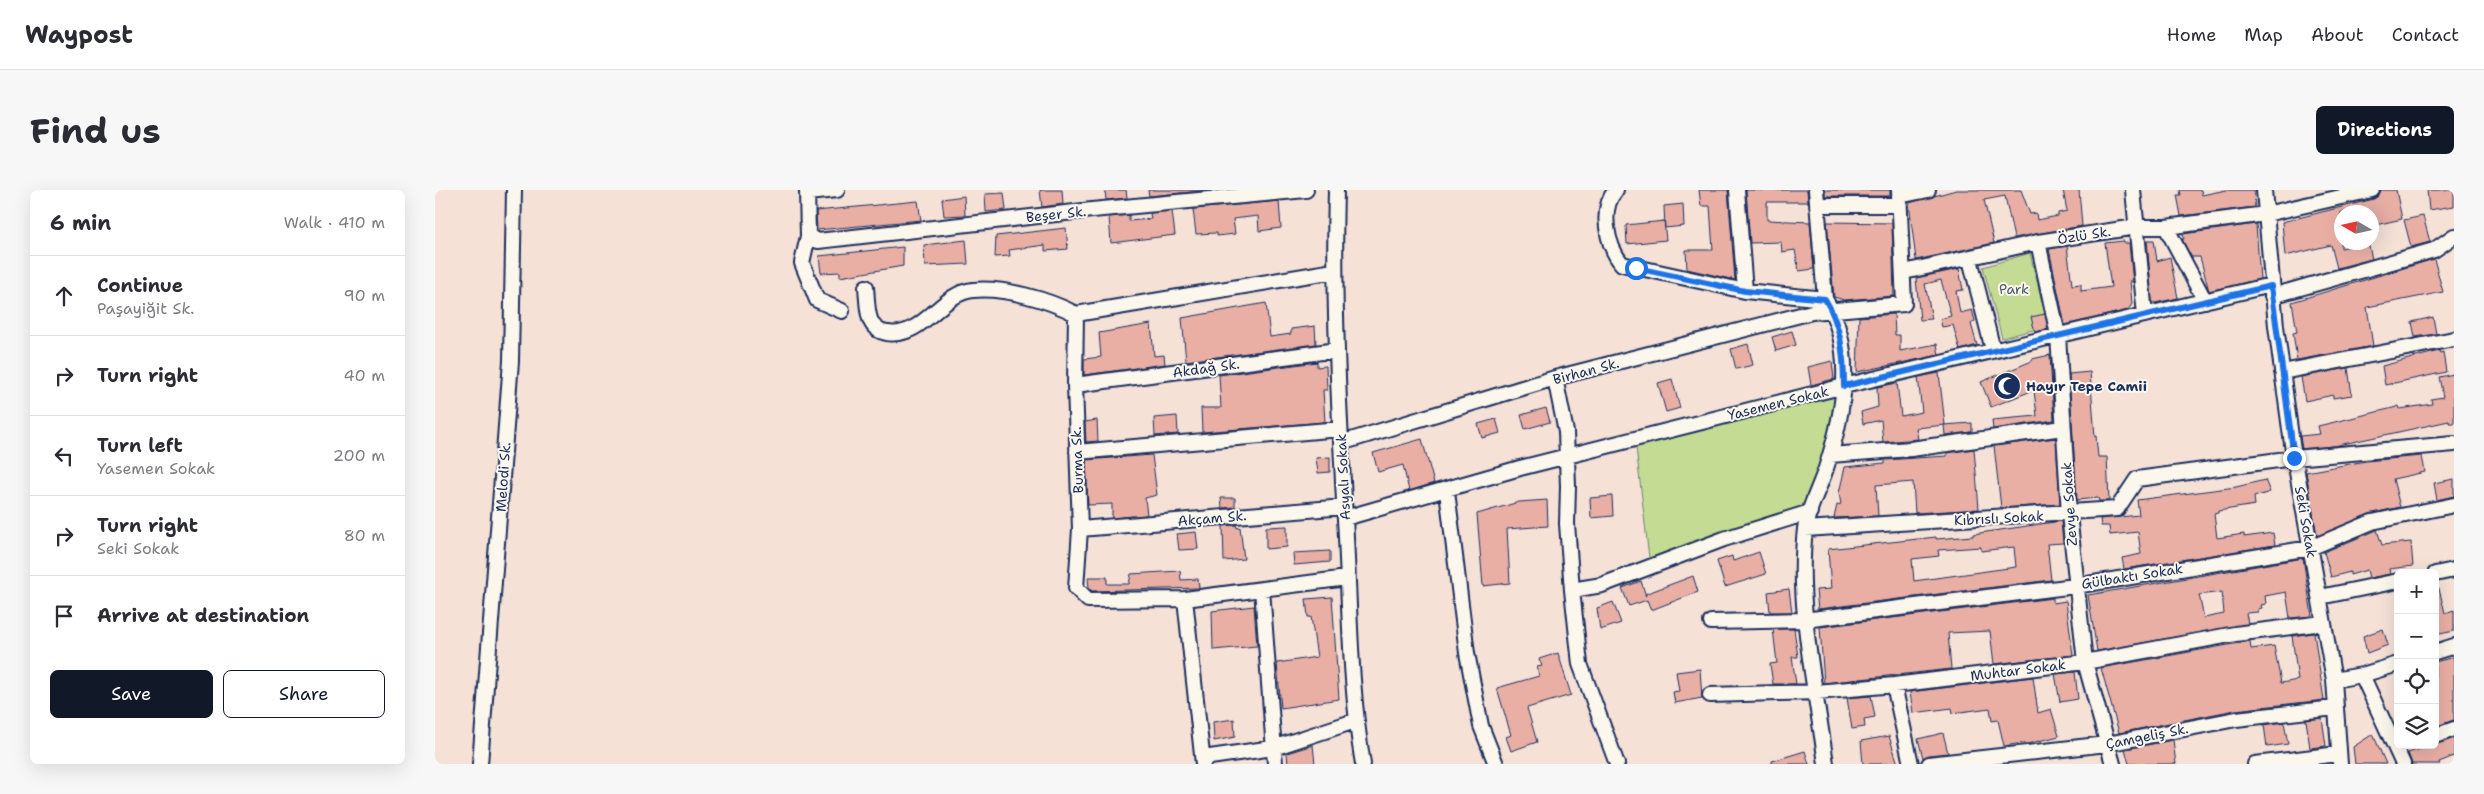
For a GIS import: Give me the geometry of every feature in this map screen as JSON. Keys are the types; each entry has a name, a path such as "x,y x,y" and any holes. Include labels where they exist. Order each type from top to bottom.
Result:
{"street":[{"name":"Melodi Sk.","path":"480,764 511,361 514,190"},
{"path":"837,190 807,191 808,236 802,263 817,300 842,310"},
{"name":"Beşer Sk.","path":"808,236 818,241 1305,190"},
{"name":"Asyalı Sokak","path":"1336,190 1334,270 1347,578 1355,722 1363,764"},
{"path":"1616,190 1610,197 1607,228 1613,254 1622,264 1745,291 1825,299"},
{"path":"1737,190 1745,291"},
{"path":"1816,190 1825,299 1833,311 1841,342 1844,386 1843,400 1830,455 1805,529 1804,620 1817,692 1826,764"},
{"path":"1817,205 1899,197 1928,190"},
{"path":"2133,190 2145,315"},
{"name":"Seki Sokak","path":"2264,190 2272,291 2282,372 2294,458 2334,680 2339,759"},
{"name":"Özlü Sk.","path":"1904,272 1970,259 2038,242 2137,227 2166,227 2266,214 2372,190"},
{"path":"1899,197 1904,272"},
{"path":"2166,227 2205,301"},
{"name":"Yasemen Sokak","path":"1345,513 1447,491 1566,456 1993,350 2205,301 2272,291 2434,250 2454,236"},
{"name":"Zevye Sokak","path":"2038,242 2057,335 2075,586 2085,662 2113,764"},
{"path":"1970,259 1993,350"},
{"path":"866,287 872,326 879,332 894,334 911,330 952,299 972,290 1011,293 1055,303 1076,314 1334,270"},
{"name":"Birhan Sk.","path":"1077,452 1341,436 1555,378 1812,312 1904,304 1904,272"},
{"name":"Burma Sk.","path":"1076,314 1075,385 1080,529 1076,588 1088,600 1185,600 1347,578"},
{"path":"2282,372 2454,340"},
{"name":"Akdağ Sk.","path":"1075,385 1337,350"},
{"path":"1555,378 1563,415 1569,486 1567,524 1580,664 1617,764"},
{"path":"1830,455 1911,449 2063,428"},
{"path":"2294,458 2454,444"},
{"name":"Kıbrıslı Sokak","path":"1805,529 2069,514 2117,509 2137,479 2294,458"},
{"path":"1447,491 1467,653 1481,726 1496,764"},
{"name":"Gülbaktı Sokak","path":"1711,622 1804,620 2075,586 2310,548 2372,522 2454,505"},
{"path":"1572,590 1602,585 1724,539 1810,512"},
{"name":"Akçam Sk.","path":"1080,529 1345,513"},
{"path":"2439,573 2454,570"},
{"path":"2320,597 2394,582"},
{"path":"1262,590 1275,764"},
{"path":"1185,600 1203,761 1273,748 1355,722"},
{"name":"Muhtar Sokak","path":"1710,695 1817,692 1894,685 2085,662 2235,634 2323,623"},
{"path":"2439,651 2454,646"},
{"path":"2334,680 2362,676 2394,665"},
{"path":"2362,676 2394,733"},
{"path":"1894,685 1911,764"},
{"name":"Çamgeliş Sk.","path":"1929,764 2107,744 2235,719 2335,708"},
{"path":"2439,735 2454,729"},
{"path":"2402,749 2403,764"},
{"path":"2255,764 2339,759"}],"green space":[{"name":"Park","path":"2030,253 2048,326 2002,338 1983,267"},
{"path":"1844,386 1810,512 1649,558 1635,439"}],"building":[{"path":"1040,190 1062,190 1063,204 1042,207"},
{"path":"1105,190 1126,190 1127,198 1106,200"},
{"path":"1148,190 1212,190 1149,196"},
{"path":"1699,190 1728,190 1735,280 1687,269 1686,250 1713,250 1710,206 1701,206"},
{"path":"1746,190 1807,190 1808,202 1767,202 1767,220 1810,222 1814,269 1799,271 1795,250 1782,252 1781,242 1750,243"},
{"path":"1825,190 1890,190 1890,196 1825,196"},
{"path":"1956,190 2021,190 2030,214 2036,213 2037,220 2058,216 2058,213 2067,211 2063,190 2079,190 2082,226 2014,238 2005,196 1984,200 1994,243 1916,260 1909,203"},
{"path":"2180,190 2201,190 2202,195 2226,190 2254,190 2255,207 2181,216 2177,195 2181,195"},
{"path":"2381,190 2396,190 2402,219 2379,224 2379,205 2350,205 2374,199"},
{"path":"2427,190 2454,190 2454,206 2429,210"},
{"path":"1004,193 1006,210 986,212 985,194"},
{"path":"964,196 965,215 944,216 942,199"},
{"path":"918,201 921,220 817,230 816,211"},
{"path":"1279,201 1281,228 1259,231 1258,216 1233,219 1235,234 1217,236 1217,233 1196,234 1193,209"},
{"path":"1683,204 1684,226 1665,228 1664,206"},
{"path":"2334,209 2334,250 2370,250 2372,259 2337,268 2331,245 2285,256 2282,222"},
{"path":"1172,211 1175,235 1111,243 1109,217 1129,215 1129,221 1151,219 1150,213"},
{"path":"2423,216 2430,242 2411,247 2404,220"},
{"path":"1664,221 1666,240 1627,244 1626,225"},
{"path":"1827,222 1892,223 1894,296 1844,300 1834,297"},
{"path":"2256,224 2260,279 2209,291 2200,257 2191,257 2182,239 2184,239 2183,234"},
{"path":"1066,228 1068,249 1045,251 1045,245 1009,250 1010,256 995,257 996,236"},
{"path":"966,240 968,264 925,266 924,245"},
{"path":"2147,240 2154,240 2157,261 2170,257 2178,298 2155,303 2152,301"},
{"path":"2124,241 2129,243 2133,283 2130,280 2132,304 2128,310 2065,325 2049,249 2067,246 2072,285 2081,284 2081,291 2111,287 2105,243"},
{"path":"903,247 903,266 840,277 840,272 821,273 819,256"},
{"path":"2434,259 2443,292 2367,307 2373,346 2297,360 2293,333 2297,332 2292,302"},
{"path":"1959,269 1963,290 1956,291 1960,313 1972,310 1975,321 1971,324 1977,345 1960,350 1953,325 1942,327 1940,319 1951,316 1941,280 1925,284 1932,319 1920,320 1916,278"},
{"path":"1266,303 1270,337 1291,334 1291,329 1315,326 1316,344 1186,361 1182,318"},
{"path":"1894,314 1895,335 1900,335 1900,351 1937,344 1939,355 1857,372 1859,317"},
{"path":"2045,314 2048,329 2035,332 2031,317"},
{"path":"2433,317 2436,334 2415,337 2412,322"},
{"path":"1151,324 1154,356 1164,355 1165,364 1084,375 1084,359 1101,357 1099,333"},
{"path":"1792,331 1796,345 1776,351 1772,337"},
{"path":"1748,344 1753,365 1736,369 1731,349"},
{"path":"2439,351 2440,353 2443,352 2446,372 2385,385 2382,366"},
{"path":"2050,355 2054,420 1993,429 1992,420 2037,416 2034,390 1991,407 1981,382 2032,361 2032,359"},
{"path":"1832,361 1834,379 1811,385 1808,367"},
{"path":"1317,362 1317,367 1326,366 1327,390 1323,390 1325,422 1202,432 1201,408 1221,408 1219,375"},
{"path":"2348,368 2352,395 2333,398 2333,395 2305,401 2301,377"},
{"path":"2090,372 2095,437 2098,457 2107,457 2109,501 2099,501 2098,498 2077,500 2069,374"},
{"path":"1939,373 1945,425 1916,428 1918,439 1883,442 1881,420 1863,424 1861,412 1878,407 1877,387 1897,383 1901,416 1922,412 1918,377"},
{"path":"2454,374 2454,423 2449,423 2449,421 2334,446 2302,449 2300,436 2320,434 2318,426 2399,406 2400,409 2432,404 2431,399 2443,397 2439,377"},
{"path":"1672,379 1680,408 1666,412 1658,383"},
{"path":"1546,408 1550,422 1525,429 1521,415"},
{"path":"1177,416 1178,434 1155,436 1154,418"},
{"path":"1496,419 1500,433 1482,438 1478,424"},
{"path":"1097,420 1098,441 1086,442 1085,422"},
{"path":"1972,423 1972,432 1945,435 1944,425"},
{"path":"2056,438 2060,504 2001,508 1994,446"},
{"path":"1422,439 1434,483 1409,491 1403,465 1378,472 1373,453"},
{"path":"1974,449 1979,509 1915,513 1913,482 1876,485 1878,516 1834,518 1837,505 1841,504 1839,493 1845,467 1885,463 1885,460 1947,456 1947,453"},
{"path":"1152,455 1157,495 1145,498 1147,515 1112,518 1112,504 1088,505 1086,460"},
{"path":"2422,456 2425,472 2393,479 2400,507 2369,514 2317,536 2306,472 2366,461"},
{"path":"1330,457 1330,472 1318,473 1316,458"},
{"path":"2454,479 2454,496 2437,500 2434,483"},
{"path":"2265,480 2270,492 2254,497 2255,505 2218,511 2218,513 2214,514 2217,538 2244,534 2244,537 2273,533 2275,545 2124,569 2122,558 2141,554 2138,532 2110,535 2109,526 2101,526 2100,519 2139,515 2137,500 2236,487"},
{"path":"1612,496 1613,516 1591,518 1590,498"},
{"path":"1221,498 1235,498 1235,507 1222,508"},
{"path":"1547,500 1548,526 1507,529 1510,583 1483,586 1477,514 1519,502"},
{"path":"2061,521 2063,543 2047,544 2051,580 1818,609 1816,590 1831,589 1828,549 1936,537 1936,539 1973,536 1973,534","holes":["1981,547 1981,551 2014,547 2016,567 1914,581 1912,559 1939,556 1938,550"]},
{"path":"1236,525 1237,528 1240,527 1244,559 1224,561 1223,526"},
{"path":"1287,526 1287,547 1266,549 1266,527"},
{"path":"2377,530 2382,545 2411,542 2413,566 2389,569 2390,574 2369,578 2367,570 2350,575 2350,572 2331,577 2324,552"},
{"path":"1196,532 1198,549 1179,550 1177,534"},
{"path":"1330,551 1330,562 1294,565 1293,553"},
{"path":"1759,552 1766,574 1725,587 1717,561 1732,556 1733,561"},
{"path":"2303,558 2312,616 2290,618 2286,592 2265,596 2266,604 2261,605 2262,608 2258,609 2258,612 2246,613 2248,624 2097,651 2088,595","holes":["2222,592 2224,614 2204,618 2199,595"]},
{"path":"1180,571 1181,580 1198,579 1199,588 1092,591 1089,588 1088,577 1107,577 1107,584 1129,584 1131,574"},
{"path":"1693,576 1698,592 1651,610 1647,600 1629,606 1622,588 1641,581 1645,594"},
{"path":"1789,589 1792,612 1770,612 1768,592"},
{"path":"2439,589 2445,613 2454,610 2454,631 2439,634"},
{"path":"1332,597 1339,699 1281,708 1277,663 1317,657 1311,617 1308,617 1306,599"},
{"path":"2053,598 2053,603 2066,601 2073,655 1994,664 1990,631 1948,633 1951,669 1824,683 1820,627"},
{"path":"1613,602 1621,623 1600,630 1597,608"},
{"path":"1254,606 1257,646 1213,650 1212,611"},
{"path":"1773,629 1794,629 1798,657 1792,657 1796,684 1773,684 1770,664 1777,663"},
{"path":"2383,629 2388,645 2367,653 2363,636"},
{"path":"2314,633 2324,700 2235,710 2119,733 2101,668 2250,641 2251,649 2274,646 2281,683 2298,680 2292,636"},
{"path":"1558,653 1571,695 1527,708 1537,742 1511,751 1506,737 1511,735 1497,688 1539,676 1537,667 1542,666 1539,659"},
{"path":"2454,657 2454,720 2439,726 2439,704 2439,661"},
{"path":"1700,669 1702,698 1675,703 1673,692 1679,691 1676,672"},
{"path":"2075,672 2078,699 2060,702 2055,674"},
{"path":"2033,677 2038,713 2051,709 2059,736 2027,744 2004,746 1998,720 1992,721 1990,708 1953,713 1952,708 1913,713 1910,692"},
{"path":"1871,696 1875,717 1864,719 1865,727 1852,729 1847,698"},
{"path":"2322,718 2326,746 2310,748 2306,720"},
{"path":"1234,719 1235,737 1214,741 1213,722"},
{"path":"2284,722 2288,744 2267,747 2264,725"},
{"path":"1943,733 1948,753 1928,755 1923,758 1918,739"},
{"path":"2373,734 2386,764 2355,764 2353,747"},
{"path":"1889,736 1898,764 1863,764 1861,741"},
{"path":"2454,738 2454,756 2439,762 2440,764 2412,764 2408,753 2420,749 2439,749 2439,743"},
{"path":"2173,740 2176,764 2129,764 2125,749"},
{"path":"1313,745 1315,764 1288,764 1287,753"},
{"path":"1805,751 1809,764 1772,764 1772,761"}],"place":[{"name":"Hayır Tepe Camii","path":"2007,386"}],"route":[{"path":"1636,268 1745,291 1825,299 1833,311 1841,342 1844,361 1844,386 2271,286 2294,458"}]}
